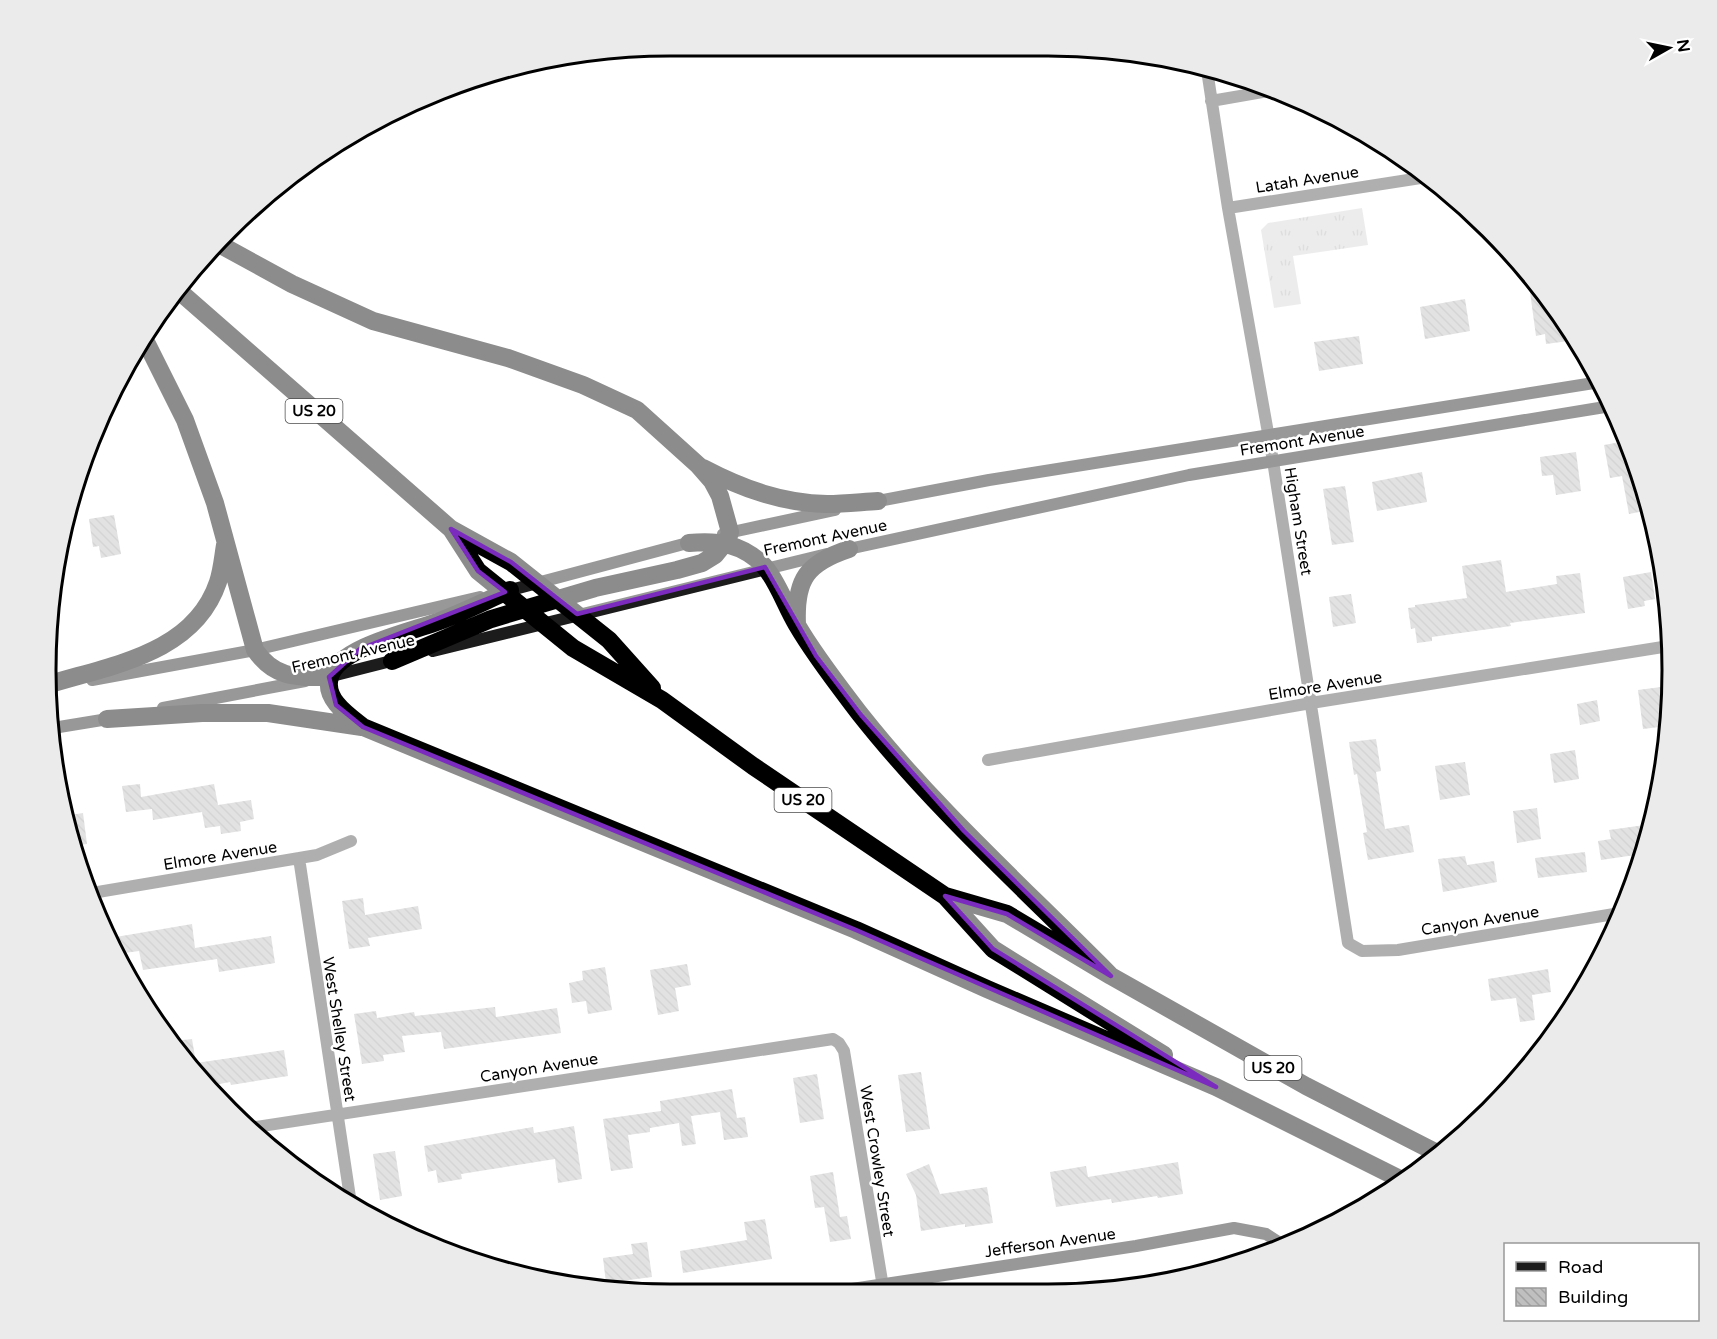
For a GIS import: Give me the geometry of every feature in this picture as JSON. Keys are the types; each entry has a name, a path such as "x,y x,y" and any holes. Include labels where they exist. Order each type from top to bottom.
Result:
{"highway":[{"path":"224,247 292,284 373,321 508,358 583,385 637,410 698,465 712,481 720,496 728,538 765,567 816,656 861,715 964,831 1111,976"},
{"name":"US 20","path":"183,295 451,529 511,562 609,640 662,700"},
{"path":"148,346 185,420 215,503 255,650 264,663 279,673 300,677 329,677"},
{"path":"698,465 735,485 790,500 827,504 878,501"},
{"name":"US 20","path":"451,529 478,570 573,648 662,700 945,896 993,950 1216,1087 1394,1176"},
{"path":"689,543 728,538"},
{"path":"392,661 491,619 596,588 702,563 715,555 728,538"},
{"path":"56,683 152,653 181,635 205,610 219,581 226,540"},
{"path":"797,626 796,604 804,576 827,556 849,549"},
{"path":"363,727 336,705 330,693 329,677 337,666 376,641 435,623 510,590"},
{"path":"107,719 202,713 268,712 363,727 856,930 1216,1087"},
{"name":"US 20","path":"945,896 1007,914 1111,976 1306,1086 1430,1149"}],"street":[{"name":"Higham Street","path":"1208,77 1228,208 1273,461 1348,943"},
{"path":"1211,100 1258,93"},
{"name":"Latah Avenue","path":"1228,208 1416,179"},
{"name":"Fremont Avenue","path":"728,538 878,501 989,480 1590,384"},
{"name":"Fremont Avenue","path":"59,727 329,677 765,567 1178,478 1602,407"},
{"name":"Fremont Avenue","path":"56,684 255,650 510,590 689,543"},
{"name":"Elmore Avenue","path":"988,760 1311,703 1661,647"},
{"name":"Elmore Avenue","path":"97,892 317,855 351,841"},
{"name":"West Shelley Street","path":"299,858 349,1193"},
{"name":"Canyon Avenue","path":"1348,943 1362,951 1398,950 1610,915"},
{"name":"Canyon Avenue","path":"260,1126 833,1039"},
{"name":"West Crowley Street","path":"833,1039 840,1043 844,1051 882,1284"},
{"name":"Jefferson Avenue","path":"907,1284 1234,1228 1266,1234 1275,1240"}],"highlighted area":[{"path":"451,529 511,562 577,614 765,567 816,656 861,715 964,831 1111,976 1007,914 945,896 993,949 1216,1087 856,930 363,727 336,705 329,677 360,649 505,592 478,571"}],"green space":[{"path":"1362,208 1368,245 1293,256 1301,304 1274,308 1261,230 1268,223"}],"building":[{"path":"1530,292 1566,341 1546,344 1545,334 1536,336"},
{"path":"1465,299 1470,331 1425,339 1420,307"},
{"path":"1359,336 1363,364 1319,371 1314,342"},
{"path":"1618,442 1641,512 1629,514 1622,476 1610,478 1604,445"},
{"path":"1576,452 1581,491 1556,495 1553,475 1542,476 1540,457"},
{"path":"1422,472 1427,502 1377,511 1372,482"},
{"path":"1345,486 1354,542 1332,545 1323,489"},
{"path":"114,515 121,554 101,558 99,546 93,547 89,519"},
{"path":"1501,560 1506,592 1557,584 1556,576 1580,573 1585,613 1510,623 1511,626 1432,637 1432,641 1417,643 1415,628 1411,629 1408,608 1467,598 1462,566"},
{"path":"1651,572 1655,599 1644,601 1645,606 1628,609 1623,577"},
{"path":"1351,594 1356,623 1333,627 1329,597"},
{"path":"1661,687 1658,727 1643,729 1638,690"},
{"path":"1597,700 1600,721 1580,725 1577,704"},
{"path":"1376,739 1381,771 1376,772 1385,829 1409,825 1414,852 1368,860 1363,833 1367,832 1349,742"},
{"path":"1575,750 1579,779 1554,783 1550,754"},
{"path":"1465,762 1470,795 1440,800 1435,766"},
{"path":"140,784 141,797 214,784 218,805 251,800 254,819 240,822 241,831 221,834 220,826 205,828 202,812 153,820 152,809 126,812 122,786"},
{"path":"1537,808 1541,839 1517,843 1513,811"},
{"path":"83,813 87,844 81,845 73,815"},
{"path":"1642,825 1633,855 1601,860 1598,841 1611,839 1609,830"},
{"path":"1585,852 1587,872 1538,878 1535,858"},
{"path":"1465,856 1467,865 1494,861 1497,882 1443,892 1438,859"},
{"path":"363,898 365,915 418,906 422,929 368,938 370,946 349,949 342,901"},
{"path":"192,924 195,948 271,936 275,963 219,972 217,959 143,970 139,951 125,953 117,937"},
{"path":"687,964 691,985 675,988 679,1011 658,1015 650,970"},
{"path":"605,967 612,1010 588,1014 586,1001 572,1003 569,983 583,980 582,971"},
{"path":"1548,969 1551,992 1532,995 1535,1020 1520,1022 1516,998 1491,1001 1488,979"},
{"path":"495,1007 496,1017 557,1008 561,1033 444,1049 441,1032 402,1036 405,1052 383,1055 384,1061 362,1064 354,1014 376,1011 377,1018 414,1012 415,1016"},
{"path":"192,1039 195,1059 182,1043 180,1040"},
{"path":"284,1050 288,1076 231,1085 230,1082 217,1084 198,1063"},
{"path":"921,1072 930,1129 906,1132 898,1075"},
{"path":"817,1074 824,1119 800,1123 793,1078"},
{"path":"732,1089 737,1118 745,1117 748,1137 724,1140 720,1112 691,1116 696,1144 682,1146 679,1123 650,1128 650,1132 628,1135 633,1168 611,1171 603,1119 661,1111 660,1101"},
{"path":"574,1126 582,1179 558,1183 555,1159 461,1174 462,1179 438,1183 436,1170 428,1172 424,1146 533,1127 534,1133"},
{"path":"395,1151 402,1196 380,1200 373,1154"},
{"path":"1178,1162 1183,1194 1112,1203 1111,1199 1056,1207 1050,1172 1086,1166 1088,1177"},
{"path":"929,1164 940,1194 987,1187 993,1223 965,1227 965,1224 921,1231 916,1195 906,1174"},
{"path":"833,1172 840,1217 847,1216 851,1239 830,1242 824,1207 815,1208 810,1176"},
{"path":"765,1219 772,1259 683,1273 680,1251 747,1240 744,1222"},
{"path":"647,1242 652,1277 620,1281 606,1280 603,1258 633,1254 631,1244"}]}
